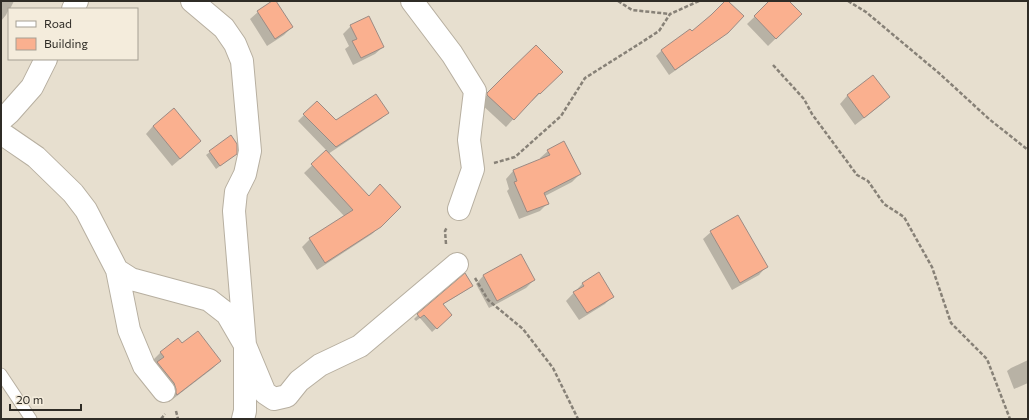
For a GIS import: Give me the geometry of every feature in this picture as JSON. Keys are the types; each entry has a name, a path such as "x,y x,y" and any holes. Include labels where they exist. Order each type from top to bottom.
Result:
{"street":[{"path":"192,1 224,28 235,44 242,61 250,151 245,174 236,192 234,211 245,345 245,411 243,419"},
{"path":"412,1 452,54 475,91 469,140 473,169 459,209"},
{"path":"1,120 32,87 46,60"},
{"path":"1,133 36,158 74,193 86,210 117,270 129,330 144,366 164,392"},
{"path":"117,270 131,279 209,300 227,314 245,345 265,393 274,399 286,396 299,381 320,365 360,346 458,264"}],"lane":[{"path":"1,374 31,419"}],"path":[{"path":"618,1 632,10 670,14 699,1"},
{"path":"848,1 866,12 940,74 989,119 1028,150"},
{"path":"473,169 515,157 561,116 585,78 659,31 670,14"},
{"path":"773,65 804,99 812,114 857,175 868,181 884,204 904,218 932,267 951,323 987,359 1010,419"},
{"path":"459,209 445,231 446,246 458,264 469,269 488,300 523,329 553,368 578,419"}],"building":[{"path":"272,1 276,1 293,27 275,39 257,11"},
{"path":"725,1 728,1 744,16 728,33 675,70 661,50 690,29 692,31"},
{"path":"769,1 789,1 802,14 776,39 754,16"},
{"path":"369,16 384,47 361,58 352,41 357,39 350,25"},
{"path":"536,45 563,72 540,94 539,93 514,120 487,95 487,93"},
{"path":"873,75 890,97 864,118 847,95"},
{"path":"376,94 389,113 336,147 303,114 317,101 336,120"},
{"path":"174,108 201,141 180,159 153,126"},
{"path":"231,135 237,144 237,154 220,166 209,151"},
{"path":"564,141 581,174 544,193 549,204 527,212 514,182 517,181 513,170 550,155 547,150"},
{"path":"326,150 369,196 380,184 401,207 381,227 325,263 309,238 353,210 311,164"},
{"path":"738,215 768,267 740,283 710,231"},
{"path":"521,254 535,280 497,301 483,275"},
{"path":"599,272 614,297 587,313 573,292 584,286 582,283"},
{"path":"465,273 473,286 443,304 452,315 437,329 424,315 420,318 417,314"},
{"path":"198,331 221,361 177,395 174,383 157,362 164,357 160,352 178,338 182,343"}]}
